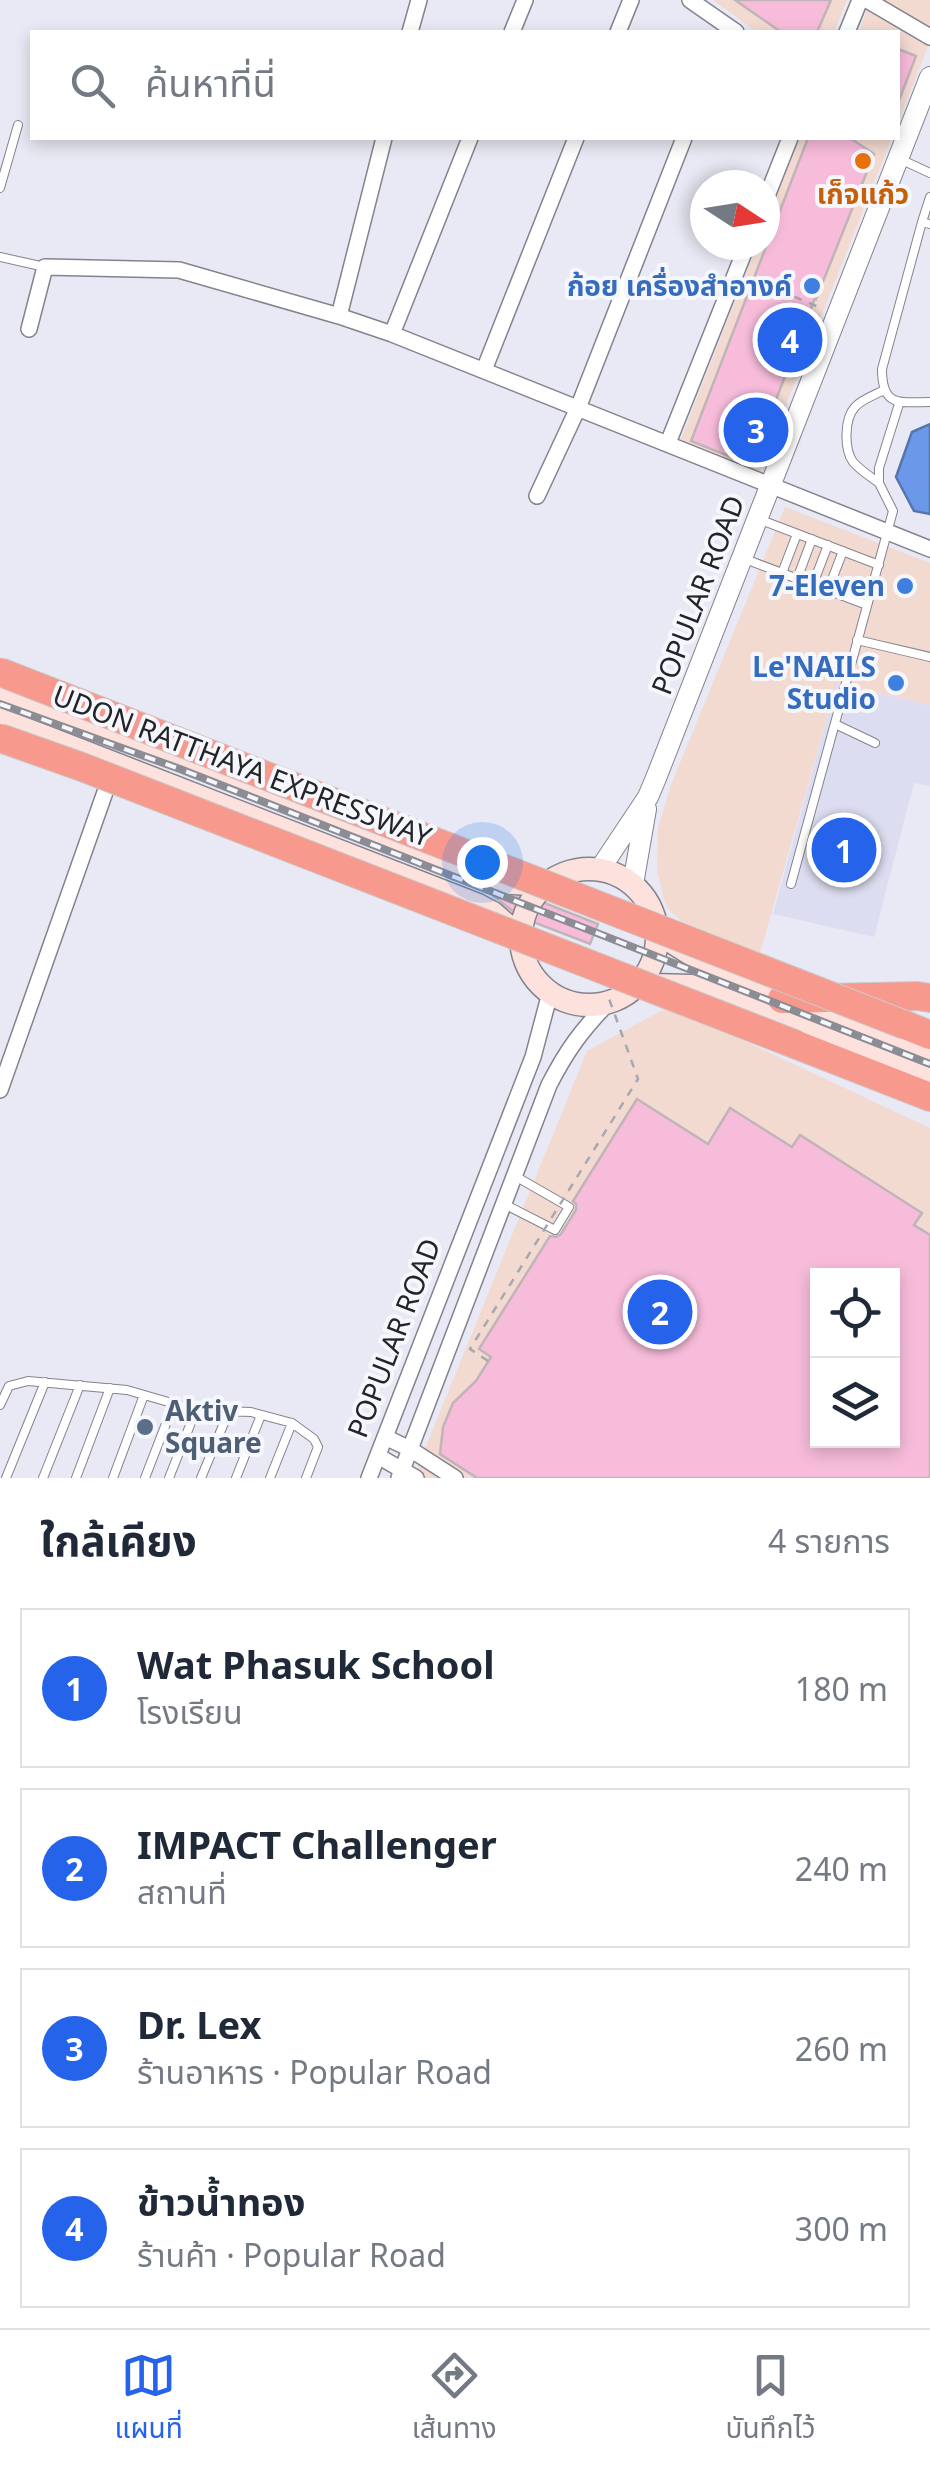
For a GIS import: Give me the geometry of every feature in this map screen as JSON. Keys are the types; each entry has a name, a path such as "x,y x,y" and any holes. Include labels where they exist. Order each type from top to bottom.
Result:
{"highway":[{"name":"UDON RATTHAYA EXPRESSWAY","path":"0,672 922,1030"},
{"name":"UDON RATTHAYA EXPRESSWAY","path":"0,738 930,1097"},
{"path":"782,999 930,998"}],"main road":[{"path":"0,688 494,882 544,886"},
{"path":"0,719 478,905 506,923 521,942 530,970 550,993 568,1002 588,1006 624,996 638,984 653,961 657,933 650,906 633,884 618,874 580,869 561,874 531,902 523,921 521,942"},
{"path":"657,933 711,968 930,1056"},
{"path":"638,984 716,990 930,1079"}],"street":[{"path":"410,30 418,0"},
{"path":"513,30 525,0"},
{"path":"619,30 632,0"},
{"path":"690,0 729,30"},
{"path":"848,30 860,0"},
{"path":"868,0 930,37"},
{"name":"POPULAR ROAD","path":"648,797 898,146 930,77"},
{"path":"340,316 384,140"},
{"path":"392,334 469,140"},
{"path":"484,370 575,140"},
{"path":"537,496 578,408 683,140"},
{"path":"777,170 789,140"},
{"path":"668,443 742,260"},
{"path":"29,329 45,267 180,270 392,334 930,548"},
{"path":"0,1090 110,778"},
{"path":"600,869 648,797"},
{"path":"633,884 648,797"},
{"name":"POPULAR ROAD","path":"369,1478 533,1057 550,993"},
{"name":"POPULAR ROAD","path":"406,1475 410,1449 550,1085 580,1032 608,999"},
{"path":"385,1437 455,1478"},
{"path":"378,1456 406,1475"}],"lane":[{"path":"0,188 18,125"},
{"path":"898,146 930,174"},
{"path":"930,197 926,223 882,369 884,390 899,404 930,402"},
{"path":"0,257 45,267"},
{"path":"791,884 893,511 879,484 853,462 848,450 851,412 884,390"},
{"path":"879,484 879,468 899,404"},
{"path":"756,518 878,564"},
{"path":"782,573 797,534"},
{"path":"797,579 812,540"},
{"path":"813,584 828,546"},
{"path":"828,590 843,551"},
{"path":"741,557 867,605"},
{"path":"857,640 930,656"},
{"path":"835,724 875,743"},
{"path":"504,1204 554,1230 569,1207 515,1176"},
{"path":"0,1405 9,1386 28,1380 144,1394 196,1410 261,1414 292,1423 314,1439 318,1448 306,1478"},
{"path":"6,1478 44,1382"},
{"path":"44,1478 80,1385"},
{"path":"76,1478 110,1388"},
{"path":"113,1478 144,1394"},
{"path":"144,1478 174,1403"},
{"path":"170,1478 196,1410"},
{"path":"201,1478 229,1411"},
{"path":"236,1478 261,1414"},
{"path":"270,1478 292,1423"}],"path":[{"path":"736,273 836,314"},
{"path":"488,1361 470,1349 638,1079 608,999"}],"shaded area":[{"path":"713,0 847,0 835,30 754,30"},
{"path":"871,0 930,0 930,41 900,118 900,30 860,30"},
{"path":"798,140 891,140 758,475 679,444 751,260 780,260 780,187"},
{"path":"785,507 930,563 930,705 837,683 760,953 687,926 666,907 657,870 658,828 671,785"},
{"path":"837,683 930,705 930,786 914,783 874,937 773,914"},
{"path":"670,1006 930,1128 930,1478 413,1478 587,1051"}],"water":[{"path":"930,424 930,514 914,511 896,477 912,432"}],"building":[{"path":"735,0 831,0 818,30 778,30"},
{"path":"900,50 916,56 900,98"},
{"path":"807,140 853,140 874,154 751,465 691,441 761,260 780,260 780,211"},
{"path":"495,897 532,898 598,924 590,944 520,917"},
{"path":"637,1099 708,1144 730,1108 792,1147 800,1135 922,1213 914,1225 930,1235 930,1478 477,1478 440,1454 443,1427 453,1403 476,1381 491,1357 479,1349 550,1236 561,1234 576,1204 573,1201"}],"railway":[{"path":"0,704 180,769 930,1064"}],"place":[{"name":"เก็จแก้ว","path":"863,161"},
{"name":"ก้อย เครื่องสำอางค์","path":"812,286"},
{"name":"ข้าวน้ำทอง","path":"790,340"},
{"name":"Dr. Lex","path":"756,430"},
{"name":"7-Eleven","path":"905,586"},
{"name":"Le'NAILS Studio","path":"896,683"},
{"name":"Wat Phasuk School","path":"844,850"},
{"name":"IMPACT Challenger","path":"660,1312"},
{"name":"Aktiv Square","path":"145,1427"}]}
